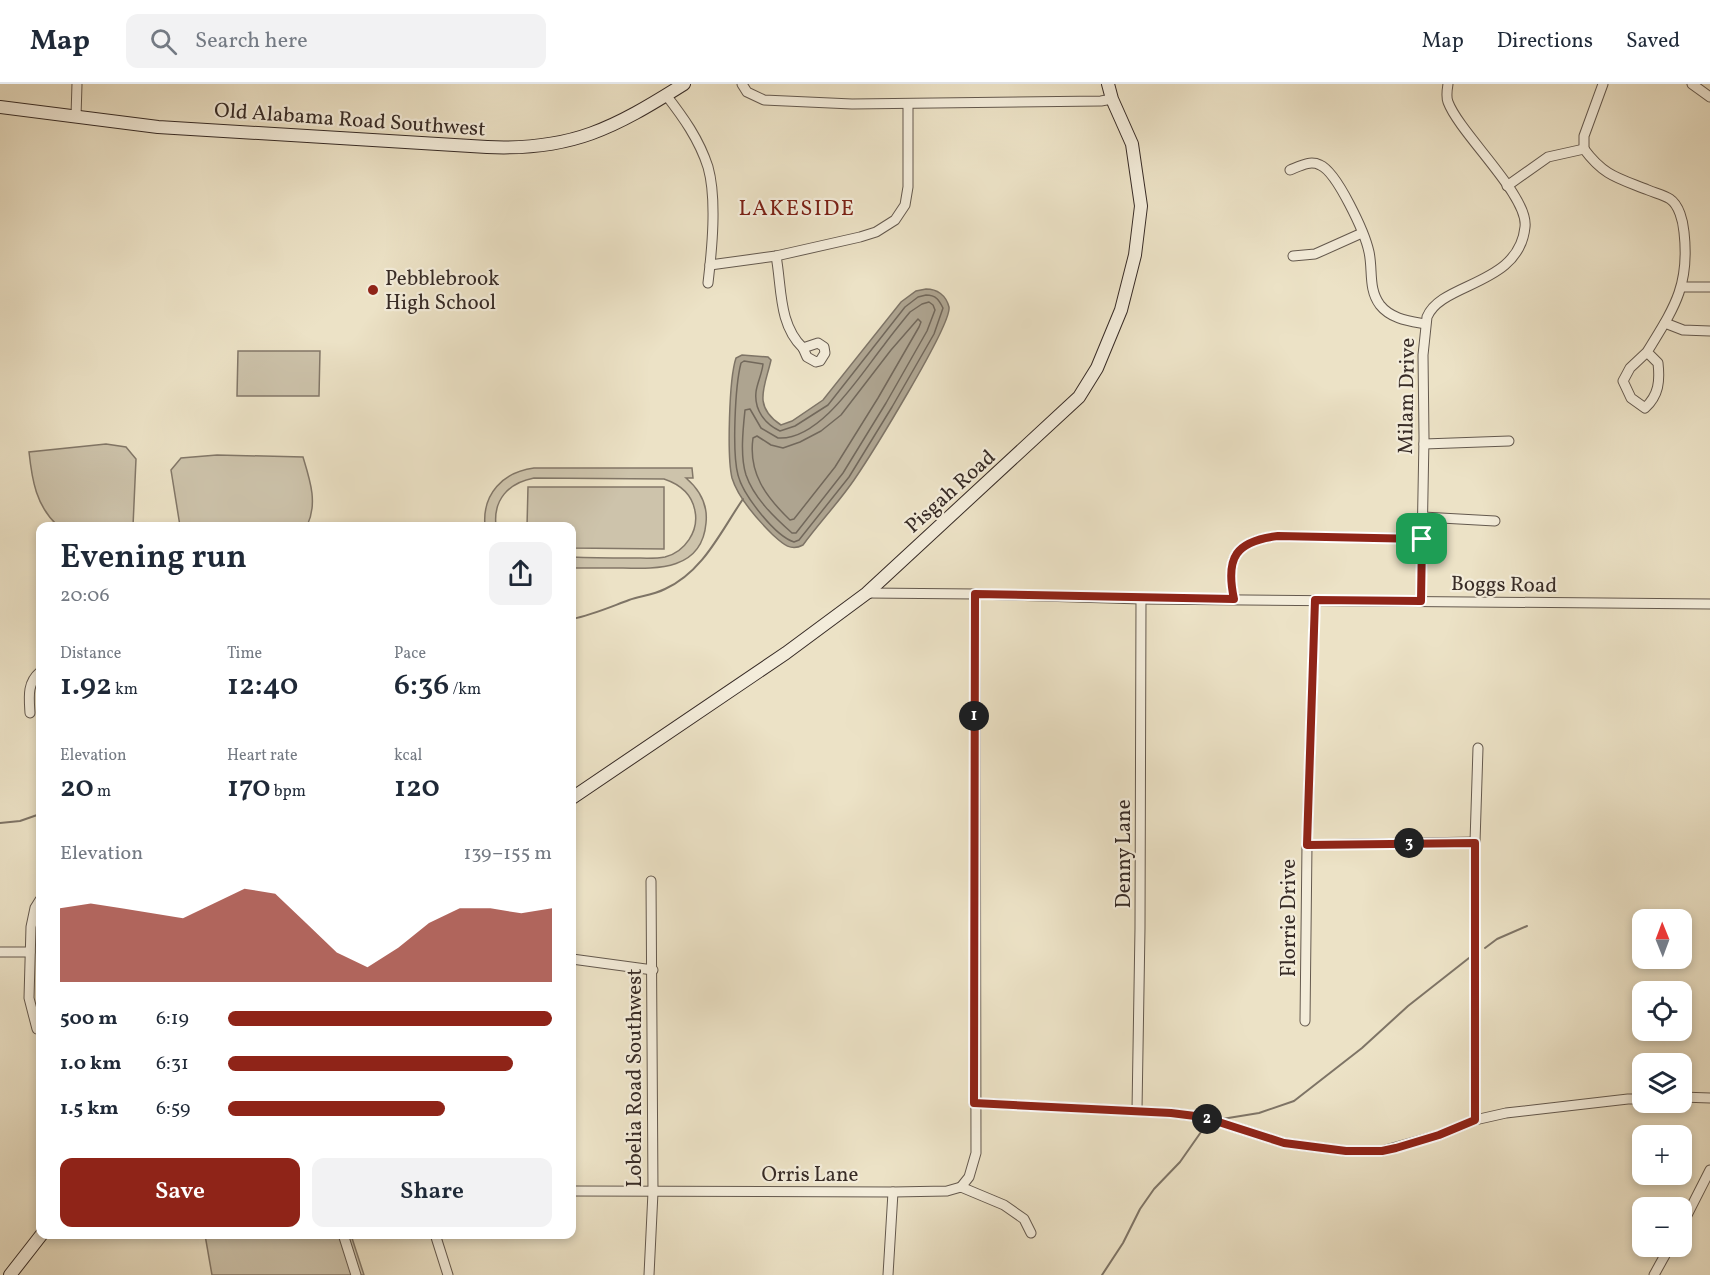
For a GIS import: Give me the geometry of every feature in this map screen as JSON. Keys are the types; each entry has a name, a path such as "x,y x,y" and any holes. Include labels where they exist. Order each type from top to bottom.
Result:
{"street":[{"path":"76,116 77,84"},
{"name":"Old Alabama Road Southwest","path":"0,107 158,127 517,147 574,140 614,125 684,84"},
{"path":"742,84 747,93 764,100 852,104 908,105 1112,99"},
{"name":"Pisgah Road","path":"576,795 786,653 867,593 1079,397 1097,368 1121,310 1135,255 1141,206 1132,144 1112,99 1108,84"},
{"name":"Milam Drive","path":"1421,601 1425,324 1429,312 1442,301 1505,266 1516,251 1526,224 1507,186 1448,103 1448,84"},
{"path":"1604,84 1584,136 1584,149 1594,163 1605,172 1671,199 1679,211 1683,224 1686,249 1682,287 1665,323 1647,352 1630,368 1623,381 1631,398 1645,408 1657,393 1659,377 1658,363 1647,352"},
{"path":"1692,84 1710,97"},
{"path":"666,95 691,128 708,169 712,201 711,265 708,283"},
{"path":"711,265 776,256 876,232 886,227 899,215 905,205 908,187 908,105"},
{"path":"1507,186 1548,158 1584,149"},
{"path":"1290,170 1302,164 1313,163 1322,165 1329,171 1337,181 1362,233 1369,253 1375,297 1390,314 1403,320 1425,324"},
{"path":"1293,256 1315,254 1362,233"},
{"path":"776,256 782,306 793,336 803,348"},
{"path":"1682,287 1710,287"},
{"path":"1665,323 1683,330 1710,331"},
{"path":"1424,444 1509,441"},
{"path":"1423,518 1495,521"},
{"path":"1234,599 1231,576 1235,556 1248,543 1256,539 1278,536 1422,539"},
{"name":"Boggs Road","path":"867,593 1141,599 1710,604"},
{"path":"975,594 974,1103 976,1153 969,1177 961,1186 1004,1205 1024,1219 1031,1233"},
{"name":"Denny Lane","path":"1137,1110 1141,599"},
{"name":"Florrie Drive","path":"1305,1021 1307,845 1315,600"},
{"path":"30,713 29,688 36,677"},
{"path":"1475,1120 1475,843 1478,748"},
{"path":"1307,845 1475,843"},
{"name":"Lobelia Road Southwest","path":"649,1275 653,1192 651,881"},
{"path":"36,906 31,927 28,998 36,1026"},
{"path":"0,952 30,952"},
{"path":"576,960 653,970"},
{"path":"1692,1097 1710,1098"},
{"path":"974,1103 1137,1110 1203,1117 1284,1143 1346,1151 1382,1151 1439,1135 1475,1120 1506,1113 1632,1099"},
{"path":"1692,1205 1710,1170"},
{"name":"Orris Lane","path":"576,1191 893,1192 947,1191 961,1186"},
{"path":"888,1275 893,1192"},
{"path":"10,1275 38,1239"},
{"path":"345,1239 356,1275"},
{"path":"437,1239 448,1275"},
{"path":"1654,1275 1664,1257"}],"shaded area":[{"path":"238,351 320,351 319,396 237,396"},
{"path":"106,444 126,447 136,459 133,522 54,522 36,492 29,452"},
{"path":"217,455 303,457 312,500 308,522 179,522 171,470 181,458"},
{"path":"534,468 692,468 693,478 686,478 699,493 704,504 706,523 703,538 696,550 687,558 664,567 576,568 576,557 653,558 665,557 679,551 689,540 695,526 695,511 691,500 684,490 664,479 534,478 517,484 504,494 497,508 496,522 485,522 487,504 491,495 504,480 523,470"},
{"path":"528,487 664,487 664,549 576,548 576,522 527,522"},
{"path":"206,1239 352,1239 364,1275 212,1275"}],"water":[{"path":"926,289 941,294 949,307 938,339 863,467 848,488 803,545 794,548 786,545 779,541 754,515 743,501 732,478 730,418 736,358 742,355 768,357 771,360 764,387 764,403 766,411 781,425 792,421 823,400 901,302 916,291"}],"waterway":[{"path":"576,618 656,593 678,582 710,550 743,499"},
{"path":"0,823 20,821 36,815"},
{"path":"1485,948 1497,939 1527,926"},
{"path":"1222,1119 1259,1113 1294,1101 1362,1048 1408,1006 1469,958"},
{"path":"1102,1275 1154,1189 1180,1162 1201,1132 1208,1126"}],"place":[{"name":"Pebblebrook High School","path":"373,290"}],"district":[{"name":"LAKESIDE","path":"797,207"}],"route":[{"path":"1278,536 1422,539 1421,601 1315,600 1307,845 1475,843 1475,1120 1439,1135 1396,1148 1382,1151 1346,1151 1284,1143 1203,1117 1137,1110 974,1103 975,594 1234,599 1231,576 1235,556 1242,547 1256,539 1278,536"}]}
